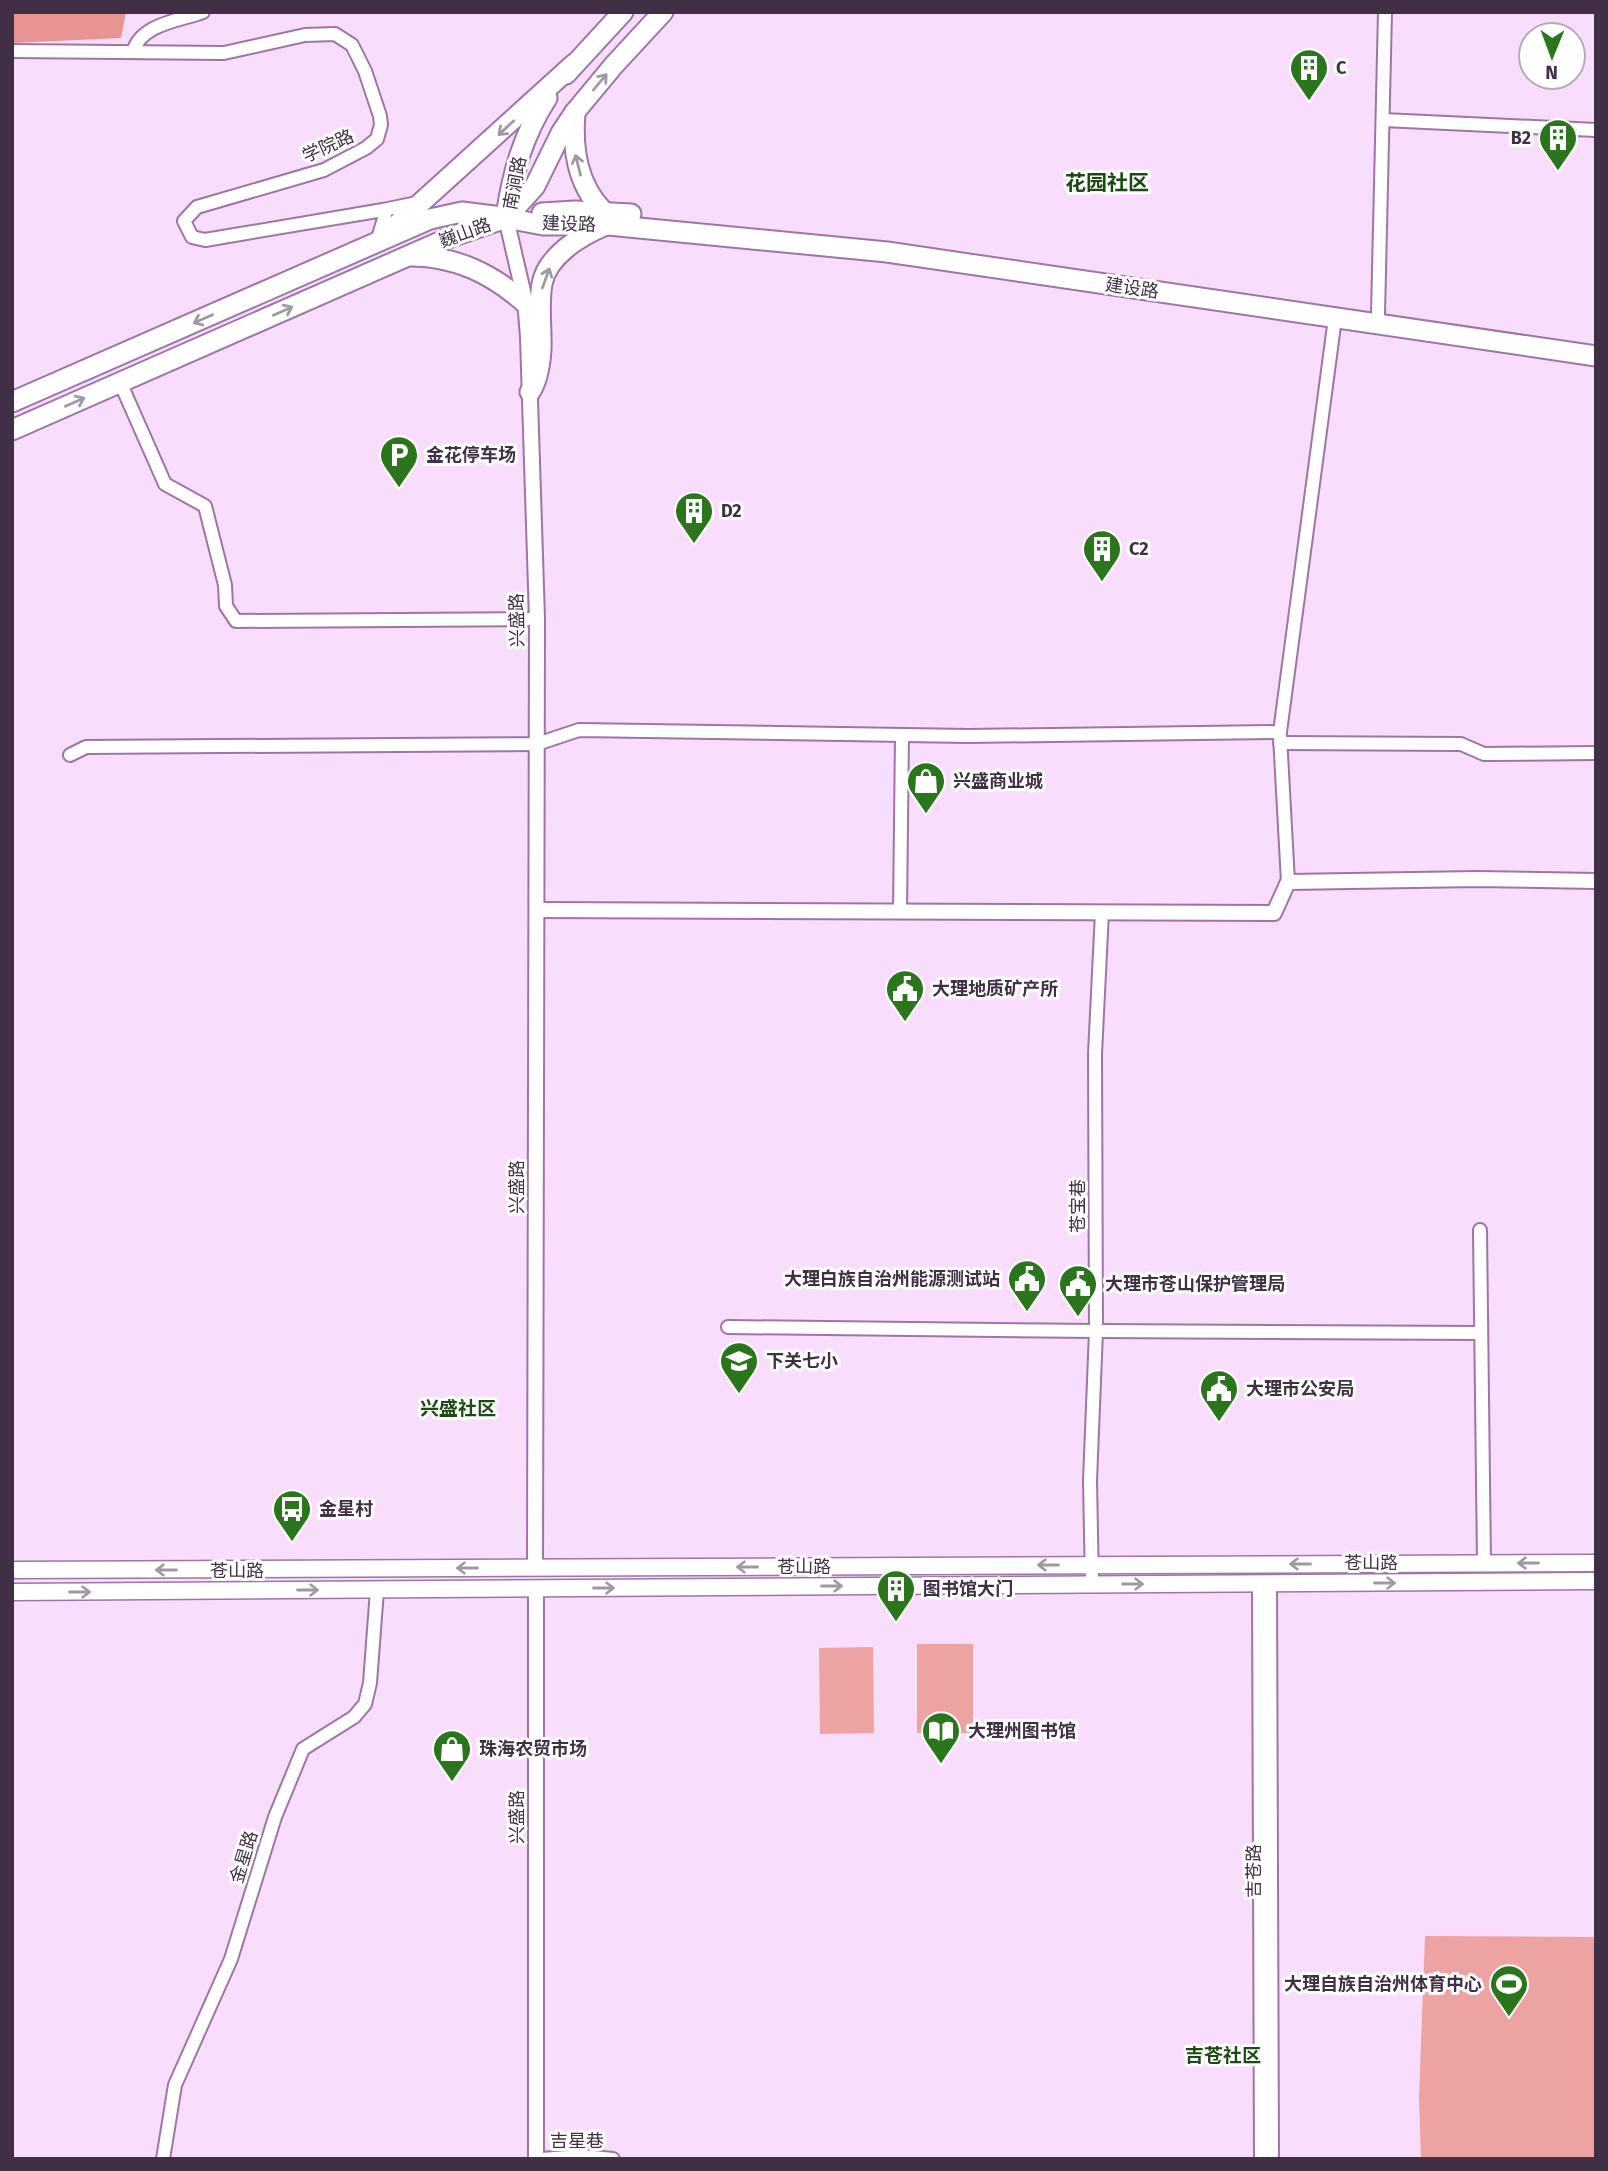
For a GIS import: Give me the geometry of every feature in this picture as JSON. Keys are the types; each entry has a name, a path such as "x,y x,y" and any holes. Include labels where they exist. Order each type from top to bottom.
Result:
{"main road":[{"name":"南涧路","path":"506,218 514,169 528,132 546,99 574,64 623,12"},
{"name":"南涧路","path":"506,218 534,186 575,112 663,12"},
{"path":"377,242 574,64"},
{"path":"530,393 540,363 541,294 544,276 567,248 586,236 605,218 589,193 579,169 574,142 575,112"},
{"name":"巍山路","path":"12,402 430,219 473,212 506,218"},
{"name":"建设路","path":"506,218 543,225 605,218 882,239 1596,344"},
{"name":"巍山路","path":"12,430 451,237 506,218"},
{"name":"建设路","path":"605,218 887,252 1596,356"},
{"path":"407,257 443,259 470,267 495,279 525,303"},
{"name":"苍山路","path":"12,1570 1596,1563"},
{"name":"兴盛路","path":"535,1568 536,1588"},
{"name":"苍山路","path":"12,1592 1596,1581"}],"street":[{"path":"133,52 135,44 147,31 203,12"},
{"path":"1378,314 1385,12"},
{"name":"学院路","path":"12,51 224,52 305,35 335,34 352,45 365,71 381,125 377,139 366,148 324,170 197,207 184,222 192,237 205,240 383,211"},
{"path":"1382,120 1596,130"},
{"path":"377,242 385,215 383,211 425,201"},
{"name":"兴盛路","path":"506,218 525,303 537,619 535,1568"},
{"path":"537,910 1274,913 1288,882 1280,735 1335,318"},
{"path":"120,382 165,484 205,506 225,585 226,606 236,621 537,619"},
{"path":"70,755 86,747 537,744 579,730 902,735 1280,735 1461,744 1484,754 1596,753"},
{"path":"900,912 902,735"},
{"path":"1288,882 1477,879 1596,881"},
{"name":"苍宝巷","path":"1092,1584 1090,1480 1096,1331 1095,1054 1102,912"},
{"path":"1480,1230 1484,1563"},
{"path":"728,1327 1481,1333"},
{"name":"吉苍路","path":"1261,2159 1265,1584"},
{"name":"吉苍路","path":"1265,1584 1272,2159"},
{"name":"兴盛路","path":"536,1588 538,2159"},
{"name":"金星路","path":"163,2159 175,2085 231,1959 275,1817 303,1749 354,1717 365,1704 370,1684 377,1590"},
{"name":"吉星巷","path":"538,2159 582,2156 613,2159"}],"shaded area":[{"path":"12,12 126,12 121,38 12,43"},
{"path":"917,1644 973,1644 973,1733 917,1733"},
{"path":"873,1647 874,1733 820,1734 819,1648"},
{"name":"大理自族自治州体育中心","path":"1425,1936 1596,1937 1596,2159 1421,2159 1419,2098"}],"place":[{"name":"C","path":"1309,102"},
{"name":"B2","path":"1558,172"},
{"name":"金花停车场","path":"399,489"},
{"name":"D2","path":"694,545"},
{"name":"C2","path":"1102,583"},
{"name":"兴盛商业城","path":"926,815"},
{"name":"大理地质矿产所","path":"905,1023"},
{"name":"大理白族自治州能源测试站","path":"1027,1313"},
{"name":"大理市苍山保护管理局","path":"1078,1318"},
{"name":"下关七小","path":"739,1395"},
{"name":"大理市公安局","path":"1219,1423"},
{"name":"金星村","path":"292,1543"},
{"name":"图书馆大门","path":"896,1623"},
{"name":"大理州图书馆","path":"941,1765"},
{"name":"珠海农贸市场","path":"452,1783"},
{"name":"大理自族自治州体育中心","path":"1509,2018"}],"district":[{"name":"花园社区","path":"1107,183"},
{"name":"兴盛社区","path":"458,1408"},
{"name":"吉苍社区","path":"1223,2055"}]}
